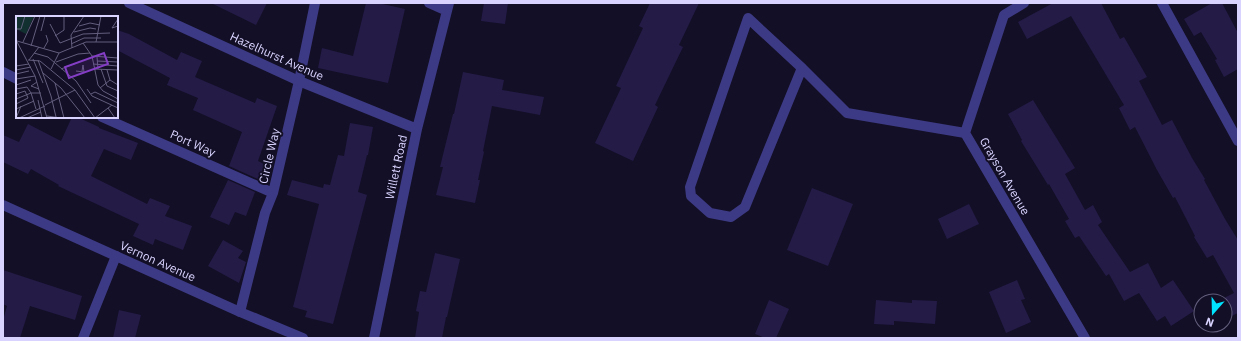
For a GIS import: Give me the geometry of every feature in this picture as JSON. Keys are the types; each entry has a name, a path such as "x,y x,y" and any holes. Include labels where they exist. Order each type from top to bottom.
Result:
{"street":[{"name":"Hazelhurst Avenue","path":"129,3 300,81 417,129"},
{"name":"Circle Way","path":"240,312 265,213 273,193 300,81 315,3"},
{"path":"429,3 448,7"},
{"name":"Grayson Avenue","path":"1024,3 1004,15 965,133 1085,338"},
{"path":"1162,3 1238,142"},
{"name":"Willett Road","path":"374,338 417,129 448,7"},
{"path":"802,68 745,207 731,217 710,213 691,196 690,187 748,18 802,68 847,113 965,133"},
{"path":"3,72 16,78"},
{"name":"Port Way","path":"104,118 273,193"},
{"name":"Vernon Avenue","path":"4,207 240,312 303,338"},
{"path":"83,338 116,256"}],"building":[{"path":"211,3 267,3 256,25"},
{"path":"366,3 378,3 405,9 388,83 318,68 322,48 353,56"},
{"path":"484,3 508,3 505,24 481,21"},
{"path":"650,3 699,3 679,45 683,47 655,105 658,107 633,161 595,143 621,88 616,86 643,28 639,26"},
{"path":"1053,3 1101,3 1120,39 1124,37 1147,77 1139,81 1162,125 1172,120 1205,179 1204,180 1225,219 1238,240 1238,313 1233,315 1234,293 1213,255 1207,258 1194,237 1195,236 1175,197 1173,198 1157,170 1135,127 1130,130 1119,108 1124,105 1071,16 1027,39 1018,22"},
{"path":"1212,3 1222,3 1238,33 1238,69 1224,77 1215,60 1217,59 1201,32 1194,36 1184,19"},
{"path":"118,30 129,34 177,60 181,52 202,61 195,77 255,103 257,98 277,106 258,161 266,165 260,180 229,166 242,132 193,110 198,98 167,85 170,78 118,51"},
{"path":"463,72 504,80 502,90 544,97 540,115 492,106 475,203 436,195 443,167 440,167"},
{"path":"1033,100 1075,168 1065,174 1085,210 1093,205 1102,222 1098,225 1130,272 1148,263 1161,288 1173,280 1193,312 1171,326 1165,316 1157,321 1139,293 1124,301 1109,274 1106,276 1079,236 1075,238 1065,221 1069,219 1049,184 1048,185 1021,141 1022,140 1008,114"},
{"path":"72,118 79,118 99,128 138,143 131,160 104,149 91,176 147,204 150,198 170,206 165,216 192,226 183,250 155,239 153,245 133,236 139,224 58,186 59,185 31,169 28,174 3,162 3,135 19,142 28,124 61,141"},
{"path":"350,123 373,127 368,155 358,192 367,195 333,324 305,317 307,311 293,307 319,204 287,195 292,180 323,188 324,184 330,185 338,155 344,156"},
{"path":"228,180 255,192 246,216 235,212 229,225 210,217"},
{"path":"812,188 853,204 828,266 787,250"},
{"path":"969,204 979,224 947,239 938,219"},
{"path":"223,240 243,251 238,258 246,262 239,283 208,266"},
{"path":"435,253 460,259 447,317 442,338 415,338 419,312 416,311 420,291 426,292"},
{"path":"3,270 82,296 75,320 30,306 20,338 3,338 3,320 7,306 3,304"},
{"path":"1017,280 1025,299 1021,300 1031,322 1006,333 989,292"},
{"path":"769,300 789,309 776,338 765,338 755,334"},
{"path":"876,300 912,303 912,300 937,301 935,324 894,321 894,325 874,324"},
{"path":"119,310 141,315 135,338 113,338"}]}
